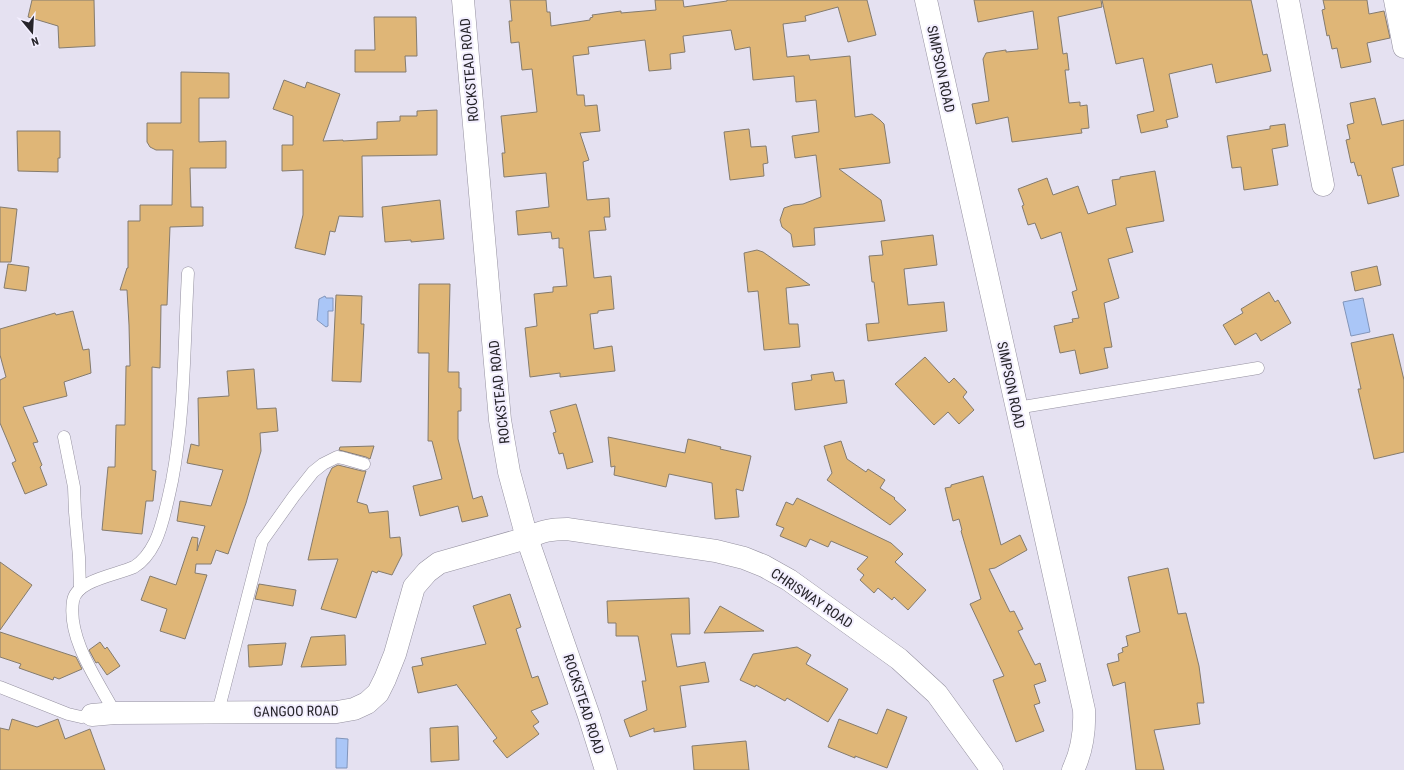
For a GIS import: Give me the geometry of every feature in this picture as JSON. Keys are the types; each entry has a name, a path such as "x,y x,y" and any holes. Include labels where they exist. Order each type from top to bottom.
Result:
{"street":[{"name":"ROCKSTEAD ROAD","path":"463,0 500,420 509,472 527,538 589,716 606,770"},
{"name":"SIMPSON ROAD","path":"926,0 1084,710 1085,725 1082,745 1073,770"},
{"path":"1288,0 1323,185"},
{"path":"1395,0 1404,47"},
{"name":"CHRISWAY ROAD","path":"527,538 551,529 568,529 716,551 744,558 764,566 788,580 899,659 937,694 992,770"},
{"name":"GANGOO ROAD","path":"92,715 115,713 337,712 354,708 367,702 378,693 395,654 414,587 427,572 440,563 527,538"}],"lane":[{"path":"115,713 78,643 73,620 73,600 80,589 92,582 135,566 146,558 156,541 168,501 178,447 188,273"},
{"path":"1016,408 1258,368"},
{"path":"64,437 74,487 80,589"},
{"path":"218,712 262,540 313,472 323,464 337,457 364,464"},
{"path":"1,691 68,714 81,717 92,715"}],"water":[{"path":"325,296 326,298 333,298 333,311 328,311 328,326 326,327 317,320 319,299"},
{"path":"1363,298 1370,332 1351,336 1343,302"},
{"path":"336,738 348,739 347,768 336,768"}],"building":[{"path":"32,0 94,0 95,46 59,48 58,26 28,17"},
{"path":"510,0 546,0 547,12 550,12 551,26 590,20 590,18 593,17 592,15 621,11 621,13 656,10 655,0 683,0 684,7 727,0 867,0 876,35 848,42 838,7 805,16 806,21 783,24 787,57 809,55 810,60 850,56 855,117 872,114 884,124 890,163 839,169 881,200 885,221 814,228 815,245 793,247 791,234 782,227 780,220 784,208 803,204 821,197 816,155 795,158 792,136 819,132 816,100 796,102 794,76 753,80 750,47 735,50 731,30 683,36 685,52 670,54 671,69 649,71 645,40 588,47 589,54 573,56 577,95 584,95 585,106 597,105 600,131 580,133 589,160 583,162 587,200 609,198 610,217 604,217 606,230 589,231 594,278 611,276 614,309 598,311 598,313 590,314 594,349 612,346 615,371 560,377 560,373 530,377 525,328 537,326 534,294 553,292 553,287 567,286 563,248 559,248 559,238 552,239 551,232 518,235 516,211 549,207 546,173 504,177 502,153 505,153 501,116 537,112 532,69 522,70 519,42 511,43 509,21 512,21"},
{"path":"974,0 1101,0 1102,7 1058,17 1063,54 1067,53 1069,70 1065,70 1069,103 1080,102 1080,106 1087,105 1089,128 1081,129 1082,133 1012,142 1008,117 976,124 972,104 989,101 983,59 986,53 1006,50 1006,52 1038,49 1033,11 978,22"},
{"path":"1102,0 1251,0 1263,55 1267,54 1271,71 1216,83 1212,64 1169,74 1178,117 1166,120 1168,127 1141,133 1137,115 1154,111 1143,58 1116,64"},
{"path":"1323,0 1367,0 1369,14 1384,11 1390,38 1367,43 1371,62 1341,68 1337,48 1332,49 1329,35 1327,36 1322,10 1325,9"},
{"path":"374,17 416,17 417,56 405,56 406,72 355,72 355,50 375,50"},
{"path":"181,72 229,73 229,98 199,98 199,142 226,141 226,168 190,168 191,207 203,207 203,226 170,227 167,305 161,305 160,368 152,367 152,470 156,471 153,501 146,501 142,534 102,530 108,467 115,467 116,425 125,425 126,366 130,366 127,290 120,290 128,268 128,221 140,221 140,205 172,205 173,150 156,150 150,147 147,142 147,123 181,123"},
{"path":"284,80 305,88 307,82 340,94 323,141 377,139 377,122 400,121 400,116 417,116 417,111 437,110 437,155 362,156 363,217 339,216 335,232 330,231 325,255 295,248 303,215 303,170 282,171 282,145 293,145 293,116 273,109"},
{"path":"1375,98 1382,125 1404,120 1404,165 1392,168 1399,196 1368,204 1361,175 1358,176 1354,162 1351,163 1346,140 1350,139 1347,125 1354,123 1350,103"},
{"path":"1285,124 1288,146 1272,149 1278,185 1244,190 1241,167 1232,168 1227,136 1270,129 1270,126"},
{"path":"749,129 751,147 766,146 768,163 763,164 764,176 730,180 724,132"},
{"path":"17,131 60,131 60,158 58,158 58,172 18,171"},
{"path":"1155,171 1164,221 1126,228 1133,252 1108,259 1119,298 1104,303 1112,347 1104,348 1108,368 1080,374 1075,350 1060,353 1054,326 1073,322 1072,319 1079,318 1072,292 1077,290 1061,232 1041,239 1035,223 1028,225 1022,206 1024,205 1018,189 1047,178 1053,195 1078,186 1088,214 1116,205 1112,180 1120,179 1120,177"},
{"path":"440,200 444,239 411,242 411,240 385,242 382,207"},
{"path":"0,207 17,209 11,262 0,262"},
{"path":"933,235 937,265 904,269 908,305 944,302 947,331 868,341 866,324 879,323 869,256 883,255 881,241"},
{"path":"757,250 763,252 810,285 786,288 789,324 798,324 800,347 764,350 758,291 748,292 744,253"},
{"path":"8,264 29,267 26,291 4,288"},
{"path":"1377,266 1381,285 1355,291 1351,272"},
{"path":"419,284 450,284 448,372 459,372 461,411 458,411 458,439 473,499 482,496 488,516 462,522 458,506 420,516 413,486 442,479 432,441 428,441 429,353 418,353"},
{"path":"1269,292 1275,302 1278,300 1291,323 1261,341 1256,333 1235,345 1223,325 1243,313 1241,309"},
{"path":"336,295 362,296 361,324 364,324 361,382 332,381"},
{"path":"73,311 83,350 89,349 91,373 64,382 67,396 23,407 38,442 33,443 42,465 40,467 47,485 25,494 12,463 16,461 0,423 0,380 6,377 0,355 0,329 55,313 56,315"},
{"path":"1393,334 1404,380 1404,452 1374,459 1358,389 1361,389 1351,343"},
{"path":"925,357 949,383 954,378 967,392 963,397 974,410 959,424 948,412 934,425 895,384"},
{"path":"254,369 257,409 276,408 278,431 260,433 261,451 246,503 228,554 216,550 211,564 196,564 195,573 207,575 185,639 160,631 167,609 141,600 150,576 176,585 192,537 198,538 197,551 205,526 177,521 180,501 211,506 223,470 187,463 191,444 199,446 198,398 229,396 227,371"},
{"path":"833,372 835,381 844,380 847,403 795,410 792,383 812,380 811,375"},
{"path":"576,404 593,462 567,469 563,453 559,454 553,433 556,432 550,411"},
{"path":"608,437 685,453 688,439 721,447 720,449 751,456 743,491 736,489 739,517 715,519 712,483 669,474 666,487 614,475 615,466 611,467"},
{"path":"841,441 847,459 866,472 868,469 885,480 880,488 895,498 894,499 906,510 890,525 827,480 832,473 824,446"},
{"path":"374,446 370,459 339,450 340,447"},
{"path":"338,465 366,471 357,502 367,505 369,513 388,511 390,538 400,537 402,555 392,575 372,571 356,618 321,609 338,559 308,560 327,478 332,468"},
{"path":"983,476 1001,545 1020,535 1027,550 995,568 989,569 1010,612 1014,611 1023,629 1018,631 1035,665 1040,663 1046,681 1034,685 1040,703 1034,705 1044,731 1016,742 993,680 1004,676 970,604 981,599 961,531 959,519 953,521 945,488"},
{"path":"797,498 891,543 903,554 895,562 926,590 908,610 894,597 892,600 878,588 874,593 860,580 864,575 857,569 868,557 831,541 828,547 810,539 806,547 780,536 784,528 776,525 786,502 793,505"},
{"path":"0,562 32,585 0,630"},
{"path":"1168,568 1178,614 1186,613 1199,666 1204,703 1197,703 1200,724 1154,730 1164,770 1136,770 1125,682 1113,686 1107,664 1119,661 1118,654 1123,652 1122,648 1128,646 1126,636 1140,632 1128,577"},
{"path":"259,584 296,590 293,606 255,599"},
{"path":"510,594 521,627 516,629 532,678 538,676 548,704 531,711 539,722 533,726 539,734 507,758 493,741 497,738 456,684 418,693 412,667 423,665 421,658 486,644 473,606"},
{"path":"689,598 690,634 671,634 677,667 705,662 709,682 680,686 686,727 654,732 654,728 630,737 624,720 647,710 642,681 646,681 638,636 616,636 616,623 608,623 607,601"},
{"path":"720,606 764,631 704,633"},
{"path":"0,632 76,657 82,669 59,679 54,677 53,680 19,668 21,664 0,657"},
{"path":"345,635 346,665 301,667 311,637"},
{"path":"100,642 105,649 107,647 120,666 107,675 98,662 96,663 89,650"},
{"path":"286,643 282,665 249,667 248,645"},
{"path":"797,647 811,655 806,664 848,689 828,722 787,698 785,701 756,685 755,687 740,680 753,654"},
{"path":"887,709 907,717 887,768 855,756 855,758 828,747 839,719 877,734"},
{"path":"12,719 37,727 58,719 65,739 90,729 105,770 0,770 0,728 9,730"},
{"path":"458,726 459,760 431,762 430,728"},
{"path":"746,741 749,770 694,770 692,746"}]}
